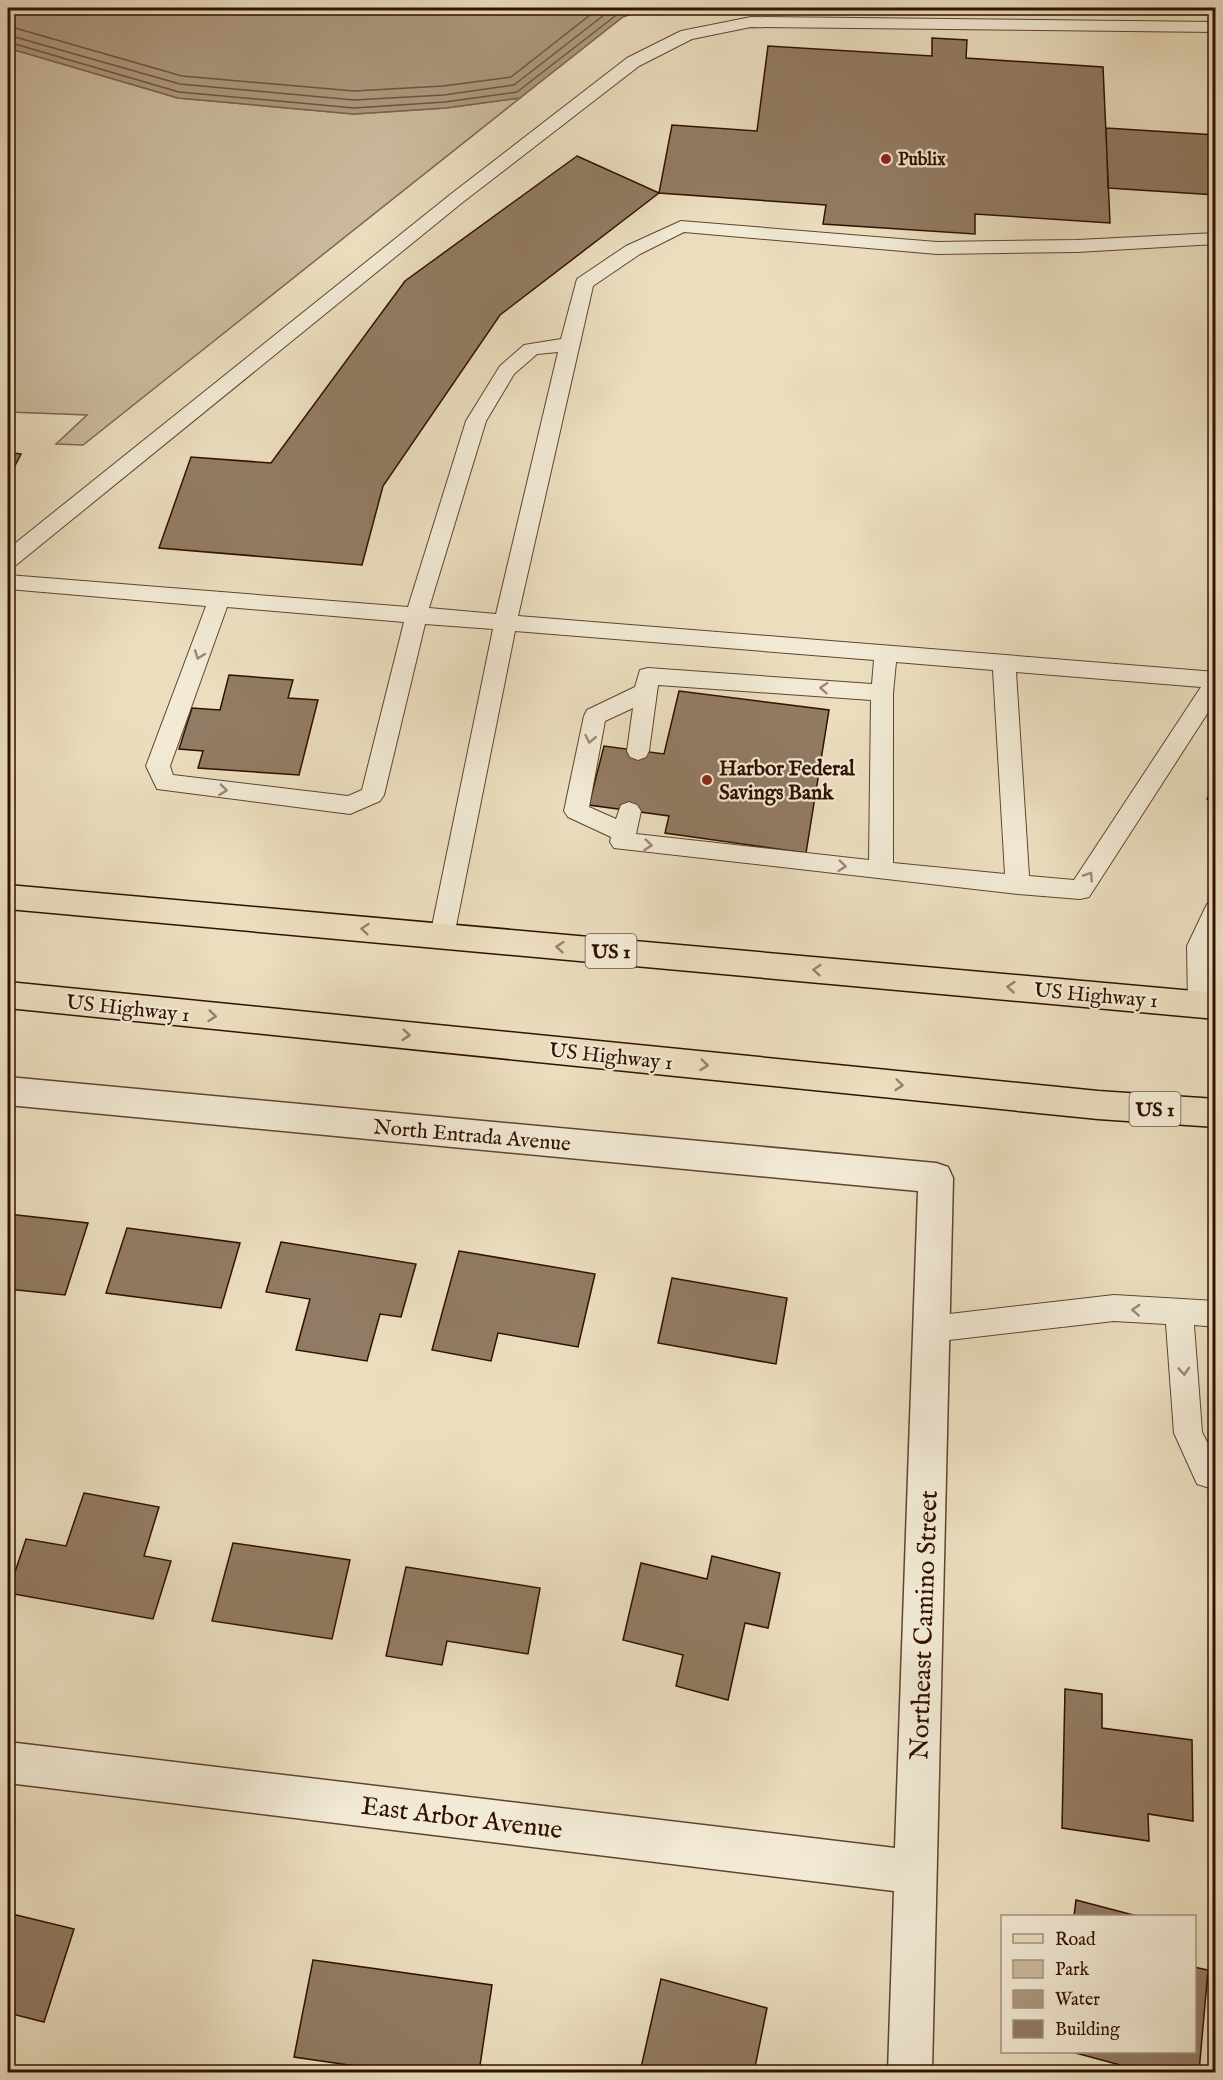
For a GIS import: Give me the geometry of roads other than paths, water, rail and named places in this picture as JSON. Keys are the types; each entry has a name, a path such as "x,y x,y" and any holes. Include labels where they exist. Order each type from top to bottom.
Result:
{"main road":[{"name":"US Highway 1","path":"8,897 1208,1005"},
{"name":"US Highway 1","path":"8,995 1098,1105 1215,1113"}],"street":[{"name":"North Entrada Avenue","path":"8,1091 936,1178"},
{"name":"Northeast Camino Street","path":"910,2073 936,1178"},
{"name":"East Arbor Avenue","path":"8,1763 916,1872"}],"lane":[{"path":"8,560 448,205 568,112 633,62 687,35 751,22 1215,27"},
{"path":"442,936 505,624 572,344 584,283 633,250 681,226 937,248 1077,246 1215,238"},
{"path":"219,600 158,766 165,783 350,806 372,795 416,616 476,421 507,370 531,349 572,344"},
{"path":"8,582 1215,681 1080,890 881,871 622,842 626,821 576,811 595,716 645,692"},
{"path":"881,871 882,693 885,654"},
{"path":"1004,663 1018,885"},
{"path":"638,751 648,676 882,693"},
{"path":"1208,1005 1199,946 1215,911"},
{"path":"932,1329 1114,1308 1215,1314"},
{"path":"1179,1312 1188,1433 1207,1474 1215,1476"}],"water":[{"path":"8,8 649,8 623,17 520,98 446,108 354,114 178,98 8,48"}],"place":[{"name":"Publix","path":"886,159"},
{"name":"Harbor Federal Savings Bank","path":"707,780"}]}
